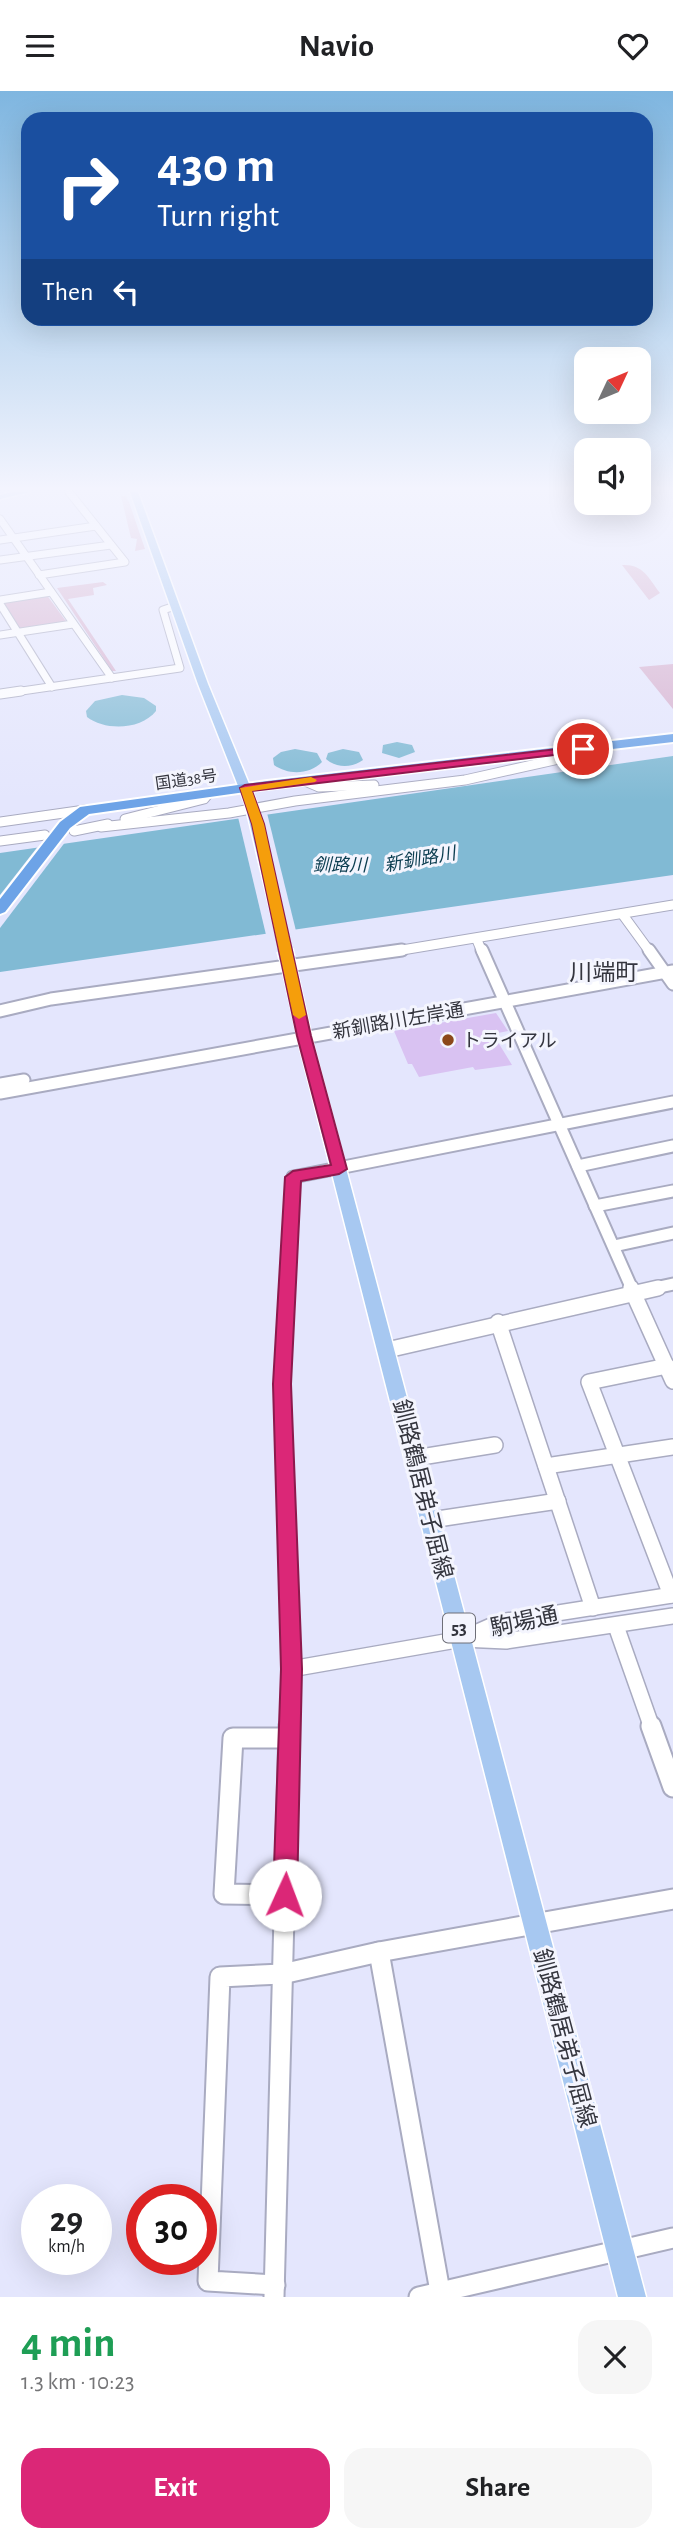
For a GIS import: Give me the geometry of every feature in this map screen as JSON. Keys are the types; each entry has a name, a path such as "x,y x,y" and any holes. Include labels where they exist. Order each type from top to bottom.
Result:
{"highway":[{"name":"国道38号","path":"85,810 209,793 248,795 305,781 673,738"},
{"path":"0,909 52,835 73,816 85,810"}],"main road":[{"name":"53","path":"171,595 248,795"},
{"name":"釧路鶴居弟子屈線","path":"248,795 304,1036 632,2297"}],"street":[{"path":"36,595 0,602 52,687"},
{"path":"53,595 112,678"},
{"path":"0,694 180,668 163,610 175,606"},
{"path":"0,635 73,624"},
{"path":"74,831 437,784 568,757 583,749"},
{"path":"305,781 319,787 437,784"},
{"path":"101,827 204,799 209,793"},
{"path":"0,816 85,810"},
{"path":"0,824 85,810"},
{"path":"0,824 29,823 41,817"},
{"path":"0,841 52,835"},
{"path":"0,1011 51,999 288,963 477,940 673,905"},
{"path":"624,915 668,972 673,984"},
{"path":"477,940 507,1002 673,1381"},
{"name":"新釧路川左岸通","path":"0,1093 668,972"},
{"path":"0,1084 178,1053 191,1057"},
{"path":"673,1102 293,1177 282,1384 291,1669 282,1974 274,2291 208,2281 220,1977 282,1974 379,1952 673,1899"},
{"path":"578,1166 673,1146"},
{"path":"595,1206 673,1191"},
{"path":"614,1246 673,1233"},
{"path":"387,1350 498,1322 673,1284"},
{"path":"498,1322 593,1608"},
{"path":"667,1366 589,1382 672,1595"},
{"path":"415,1458 495,1445"},
{"path":"546,1466 673,1447"},
{"path":"431,1520 558,1501"},
{"name":"駒場通","path":"462,1639 500,1622 672,1595"},
{"name":"駒場通","path":"462,1639 506,1641 673,1616"},
{"path":"616,1626 673,1787"},
{"path":"291,1669 462,1639"},
{"path":"285,1895 223,1894 233,1738 289,1738"},
{"path":"379,1952 434,2296 673,2238"}],"shaded area":[{"path":"47,595 68,624 21,631 1,600"},
{"path":"62,595 94,595 68,599 116,671 112,671"},
{"path":"673,664 673,709 639,667"}],"water":[{"path":"122,695 144,698 156,706 156,711 141,722 123,726 103,725 87,717 86,711 95,701"},
{"path":"397,742 412,745 415,752 399,758 382,753 383,745"},
{"path":"295,749 317,753 322,762 311,769 298,772 286,771 274,765 273,758 281,752"},
{"path":"343,749 359,752 363,760 344,766 326,759 328,753"},
{"name":"釧路川","path":"673,756 673,875 0,972 0,853"}],"pier":[{"path":"267,813 297,935 267,939 238,817"},
{"path":"66,841 0,928 0,895 39,845"}],"building":[{"name":"トライアル","path":"496,1013 508,1031 493,1034 512,1065 475,1070 473,1067 419,1077 412,1064 408,1064 394,1031"}],"slow traffic":[{"path":"299,1015 258,824 245,788 311,780"}],"place":[{"name":"トライアル","path":"448,1040"}],"district":[{"name":"川端町","path":"604,972"}],"route":[{"path":"285,1895 291,1669 282,1384 293,1177 339,1169 304,1036 258,824 245,788 583,749"}],"water label":[{"name":"新釧路川","path":"420,859"}]}
